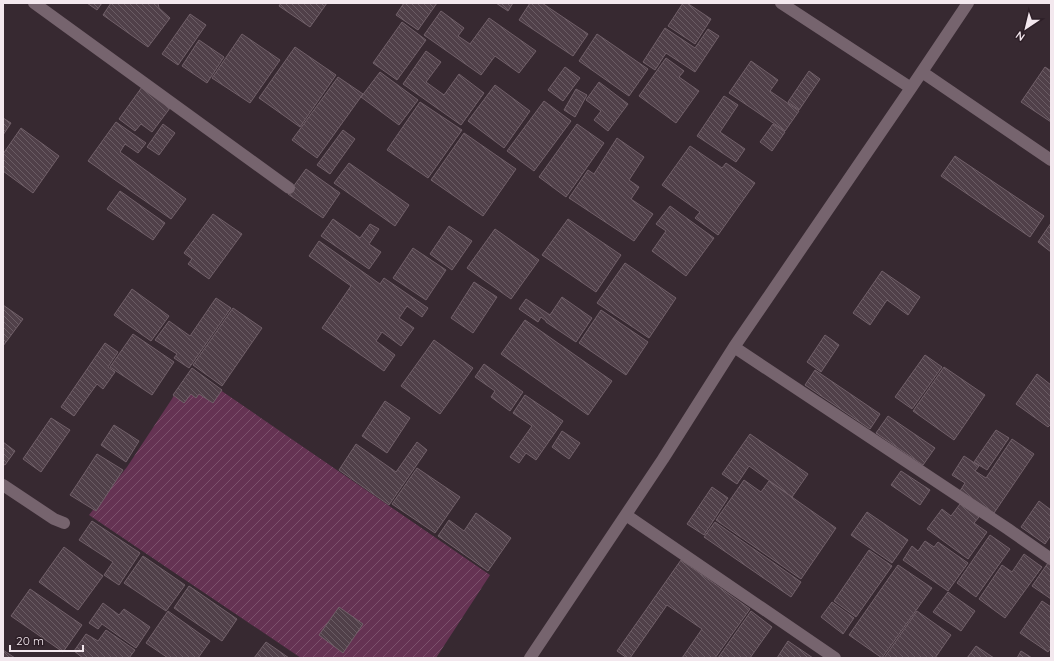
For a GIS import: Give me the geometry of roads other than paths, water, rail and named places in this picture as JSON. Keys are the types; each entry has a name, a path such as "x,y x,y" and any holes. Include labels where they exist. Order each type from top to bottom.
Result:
{"street":[{"path":"34,3 288,188"},
{"path":"781,3 911,88"},
{"path":"530,658 663,459 734,347 968,3"},
{"path":"922,72 1051,160"},
{"path":"734,347 1051,559"},
{"path":"3,485 54,519 64,523"},
{"path":"626,515 835,658"}]}
